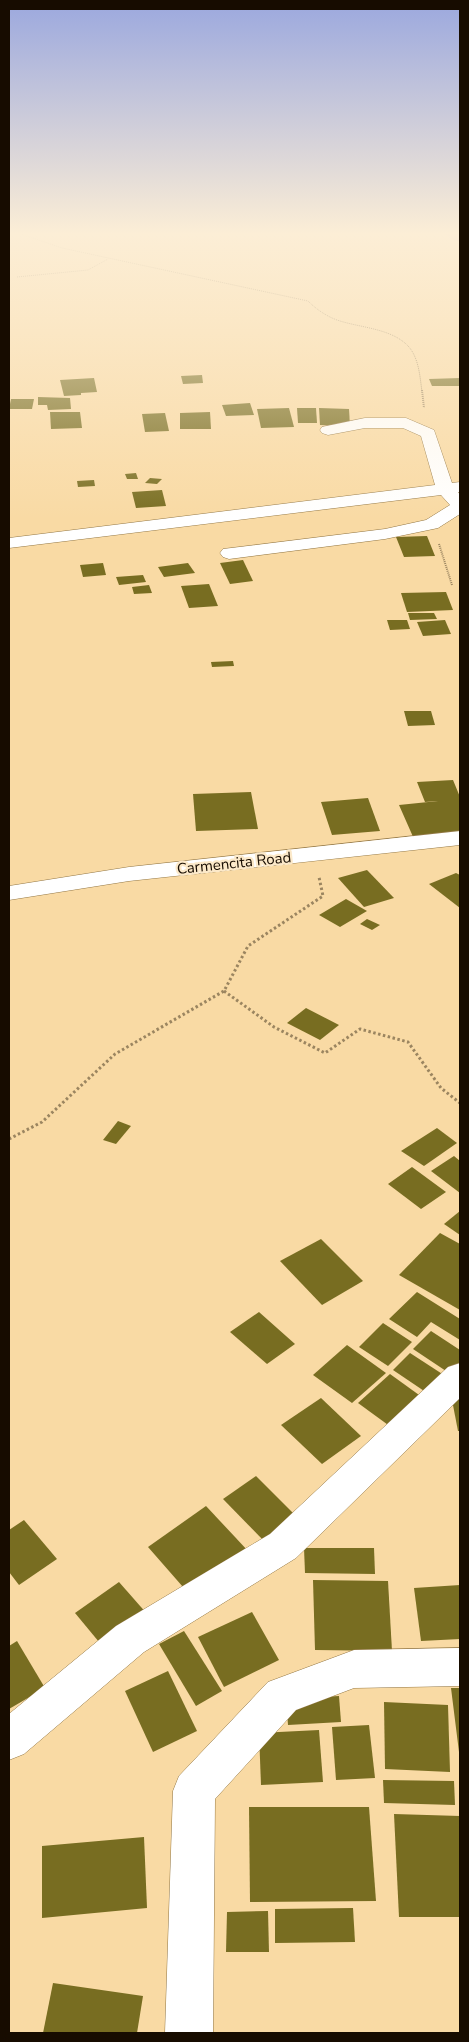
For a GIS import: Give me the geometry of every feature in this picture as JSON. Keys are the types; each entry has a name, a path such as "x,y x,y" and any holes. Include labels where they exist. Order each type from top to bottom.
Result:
{"street":[{"path":"229,553 385,534 432,524 460,506 428,433 406,423 365,423 328,430"},
{"path":"9,542 453,488"},
{"name":"Carmencita Road","path":"9,893 129,874 460,838"},
{"path":"9,1740 130,1638 282,1546 460,1377"},
{"path":"189,2033 194,1791 282,1696 354,1669 460,1667"}],"path":[{"path":"369,328 408,343 415,356 428,433"},
{"path":"432,524 452,585"},
{"path":"9,1139 42,1122 115,1054 224,991 248,946 323,896 314,854"},
{"path":"224,991 274,1026 325,1053 360,1029 408,1042 441,1088 460,1103"}],"building":[{"path":"202,375 203,383 183,384 181,376"},
{"path":"94,378 97,392 64,396 60,380"},
{"path":"460,378 460,386 432,386 429,379"},
{"path":"38,397 70,398 71,409 48,410 47,405 38,405"},
{"path":"11,399 34,399 32,409 9,409"},
{"path":"250,403 254,415 226,416 222,405"},
{"path":"289,408 294,427 261,428 257,409"},
{"path":"297,408 316,408 317,423 298,423"},
{"path":"319,408 349,409 350,426 320,425"},
{"path":"50,412 80,412 82,428 51,429"},
{"path":"210,412 211,429 180,429 180,413"},
{"path":"165,413 169,431 145,432 142,414"},
{"path":"136,473 138,479 127,479 125,474"},
{"path":"150,478 162,479 157,484 145,483"},
{"path":"94,480 95,486 78,487 77,481"},
{"path":"162,490 166,506 136,508 132,492"},
{"path":"427,536 435,556 404,557 396,537"},
{"path":"243,560 253,581 230,584 220,563"},
{"path":"103,563 106,575 83,577 80,565"},
{"path":"188,563 195,573 164,577 158,567"},
{"path":"143,575 146,582 119,585 116,577"},
{"path":"209,584 218,606 189,608 181,586"},
{"path":"149,585 152,593 134,594 132,587"},
{"path":"446,592 453,610 407,612 401,593"},
{"path":"408,613 434,613 437,619 410,620"},
{"path":"387,620 407,620 410,629 390,630"},
{"path":"445,620 451,634 423,636 417,622"},
{"path":"233,661 234,666 212,667 211,662"},
{"path":"404,711 431,711 435,725 408,726"},
{"path":"453,780 460,797 460,834 414,839 399,805 438,801 425,802 417,782"},
{"path":"251,792 258,829 196,831 193,794"},
{"path":"368,798 380,831 332,835 321,802"},
{"path":"367,870 394,898 364,907 338,878"},
{"path":"456,873 460,875 460,908 429,884"},
{"path":"346,899 367,911 340,927 319,915"},
{"path":"367,919 380,925 372,930 360,924"},
{"path":"306,1008 339,1025 320,1040 287,1023"},
{"path":"118,1121 131,1126 116,1144 103,1140"},
{"path":"437,1128 457,1143 424,1166 401,1151"},
{"path":"454,1156 460,1161 460,1193 431,1171"},
{"path":"412,1167 446,1192 421,1209 388,1184"},
{"path":"460,1211 460,1235 444,1224"},
{"path":"440,1233 460,1244 460,1310 399,1275"},
{"path":"321,1239 363,1281 322,1305 280,1261"},
{"path":"417,1292 460,1319 460,1340 431,1322 417,1337 389,1319"},
{"path":"259,1312 295,1344 267,1364 230,1332"},
{"path":"383,1323 412,1342 388,1366 359,1347"},
{"path":"431,1331 460,1350 460,1366 452,1375 413,1349"},
{"path":"347,1345 386,1373 352,1403 313,1375"},
{"path":"410,1353 450,1379 433,1397 393,1370"},
{"path":"390,1374 426,1400 395,1430 358,1403"},
{"path":"321,1398 361,1436 322,1464 281,1425"},
{"path":"460,1399 460,1431 458,1431 452,1400"},
{"path":"256,1476 297,1517 264,1541 223,1499"},
{"path":"206,1506 249,1552 190,1595 148,1547"},
{"path":"24,1520 57,1559 19,1585 9,1572 9,1530"},
{"path":"304,1548 374,1548 375,1574 305,1573"},
{"path":"313,1580 388,1581 392,1651 315,1650"},
{"path":"119,1582 148,1615 104,1648 75,1613"},
{"path":"460,1585 460,1639 421,1641 414,1588"},
{"path":"252,1612 279,1660 224,1687 198,1637"},
{"path":"184,1631 222,1691 196,1706 159,1644"},
{"path":"17,1641 45,1688 9,1709 9,1646"},
{"path":"168,1671 197,1731 153,1752 125,1691"},
{"path":"451,1688 460,1688 460,1752 459,1752"},
{"path":"339,1696 341,1722 288,1725 286,1699"},
{"path":"384,1702 448,1705 450,1772 385,1769"},
{"path":"369,1725 375,1778 336,1780 332,1727"},
{"path":"319,1730 323,1782 261,1785 259,1733"},
{"path":"383,1780 454,1781 455,1805 384,1803"},
{"path":"249,1807 369,1807 376,1901 250,1902"},
{"path":"394,1814 460,1816 460,1917 399,1917"},
{"path":"144,1837 147,1908 42,1918 42,1846"},
{"path":"353,1908 355,1942 275,1943 275,1909"},
{"path":"268,1911 269,1952 226,1952 227,1912"},
{"path":"53,1983 143,1996 137,2033 43,2033"}]}
